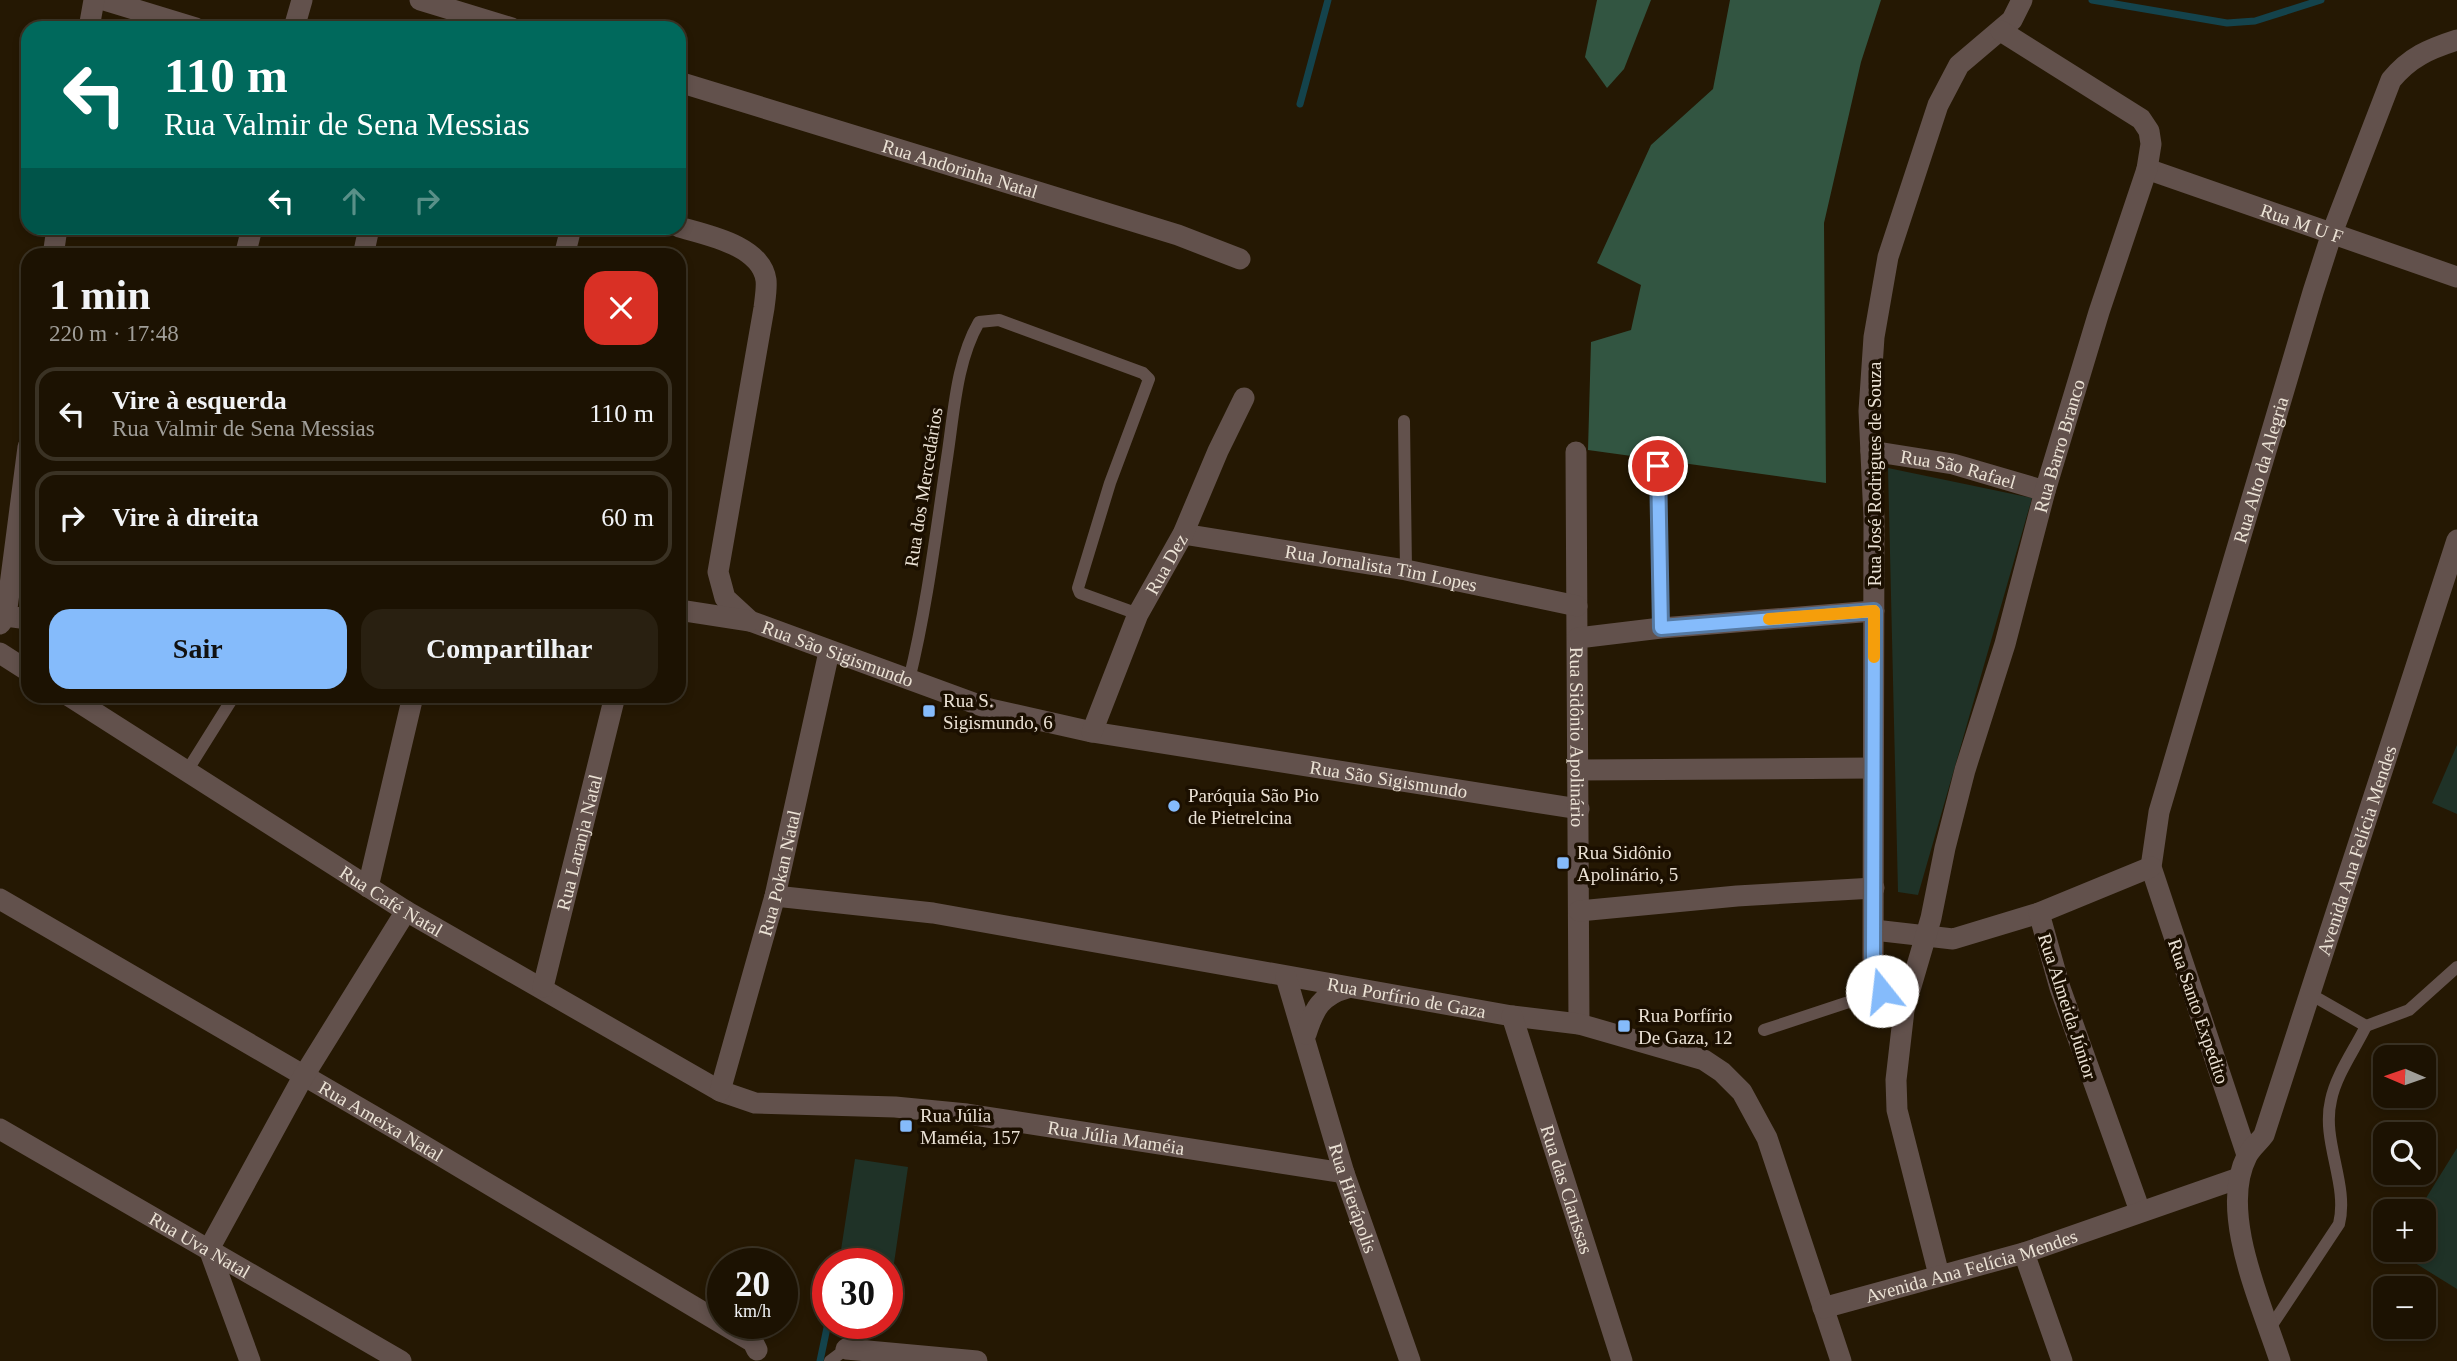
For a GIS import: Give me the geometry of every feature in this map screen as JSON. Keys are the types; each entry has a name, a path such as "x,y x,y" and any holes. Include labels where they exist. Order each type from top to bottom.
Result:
{"street":[{"path":"90,21 94,0"},
{"path":"104,0 173,21"},
{"path":"296,21 302,0"},
{"path":"421,0 489,21"},
{"name":"Rua José Rodrigues de Souza","path":"1882,991 1873,958 1874,611 1870,411 1874,337 1888,257 1938,105 1959,65 2012,20 2021,2"},
{"name":"Rua Barro Branco","path":"1939,1275 1897,1110 1896,1080 1904,1010 1926,936 1962,783 2005,644 2045,491 2099,312 2147,169 2151,144 2149,131 2141,119 2001,31"},
{"name":"Rua Alto da Alegria","path":"2151,867 2159,812 2194,686 2332,233 2391,80 2403,65 2423,51 2457,40"},
{"name":"Rua Andorinha Natal","path":"686,84 1178,235 1240,259"},
{"name":"Rua M U F","path":"2147,169 2457,276"},
{"name":"Rua São Sigismundo","path":"686,229 729,243 756,260 766,278 764,308 718,572 725,598 750,621 990,709 1092,732 1579,809"},
{"name":"Rua Dez","path":"1092,732 1138,614 1184,534 1218,451 1244,398"},
{"name":"Rua São Rafael","path":"1871,451 1953,464 2045,491"},
{"name":"Rua Sidônio Apolinário","path":"1576,452 1579,1024"},
{"path":"21,495 3,620 21,619"},
{"name":"Rua Jornalista Tim Lopes","path":"1184,534 1406,570 1577,606"},
{"name":"Avenida Ana Felícia Mendes","path":"2280,1361 2239,1229 2239,1178 2247,1155 2264,1135 2456,548"},
{"path":"686,611 750,621"},
{"path":"1578,638 1661,628 1874,611"},
{"name":"Rua Pokan Natal","path":"720,1091 775,896 829,652"},
{"path":"0,653 21,666"},
{"name":"Rua Café Natal","path":"80,703 406,911 544,987 720,1091"},
{"path":"368,887 410,703"},
{"name":"Rua Laranja Natal","path":"544,987 613,703"},
{"path":"1578,770 1872,768"},
{"name":"Rua Almeida Júnior","path":"2140,1211 2060,988 2039,914 2151,867"},
{"name":"Rua Santo Expedito","path":"2151,867 2247,1155"},
{"path":"1578,911 1737,896 1874,888"},
{"name":"Rua Porfírio de Gaza","path":"775,896 933,913 1347,988 1512,1016 1579,1024 1704,1060 1723,1072 1742,1092 1767,1138 1840,1361"},
{"name":"Rua Ameixa Natal","path":"0,899 569,1231 753,1342 757,1355"},
{"path":"250,1361 209,1249 303,1077 406,911"},
{"path":"1874,930 1953,939 2039,914"},
{"name":"Rua Hierápolis","path":"1286,976 1306,1034 1344,1173 1410,1361"},
{"path":"1306,1034 1318,1003 1334,991 1347,988"},
{"path":"1882,991 1904,1010"},
{"name":"Rua das Clarissas","path":"1512,1016 1622,1361"},
{"name":"Rua Júlia Maméia","path":"720,1091 765,1104 895,1107 967,1114 1344,1173"},
{"name":"Rua Uva Natal","path":"0,1129 401,1361"},
{"name":"Avenida Ana Felícia Mendes","path":"1823,1308 2024,1253 2239,1178"},
{"path":"2024,1253 2062,1361"},
{"path":"838,1355 977,1361"}],"lane":[{"name":"Rua dos Mercedários","path":"909,680 920,636 957,394 966,350 979,322 999,320 1143,373 1149,379 1110,483 1078,588 1080,593 1138,614"},
{"path":"1404,421 1406,570"},
{"path":"1658,466 1661,628"},
{"path":"187,771 230,703"},
{"path":"2270,1328 2339,1224 2341,1204 2333,1160 2330,1101 2366,1026 2409,1010 2457,967"},
{"path":"1764,1030 1882,991"},
{"path":"2310,994 2366,1026"}],"green space":[{"path":"1597,0 1651,0 1624,69 1607,88 1585,57"},
{"path":"1730,0 1881,0 1861,62 1824,223 1826,483 1588,450 1591,342 1631,330 1641,285 1597,263 1651,145 1713,89"},
{"path":"1888,468 2032,498 1918,895 1898,892"},
{"path":"2457,745 2457,814 2432,803"},
{"path":"2457,1148 2457,1289 2413,1262 2436,1262 2436,1199 2425,1199"},
{"path":"855,1159 908,1167 896,1248 841,1248"}],"waterway":[{"path":"1300,104 1328,0"},
{"path":"2092,0 2227,23 2255,21 2321,0"},
{"path":"820,1361 825,1339"}],"slow traffic":[{"path":"1769,619 1874,611 1874,657"}],"place":[{"name":"Rua S. Sigismundo, 6","path":"929,711"},
{"name":"Paróquia São Pio de Pietrelcina","path":"1174,806"},
{"name":"Rua Sidônio Apolinário, 5","path":"1563,863"},
{"name":"Rua Porfírio De Gaza, 12","path":"1624,1026"},
{"name":"Rua Júlia Maméia, 157","path":"906,1126"}],"route":[{"path":"1658,466 1661,628 1874,611 1873,958 1882,991"}]}
